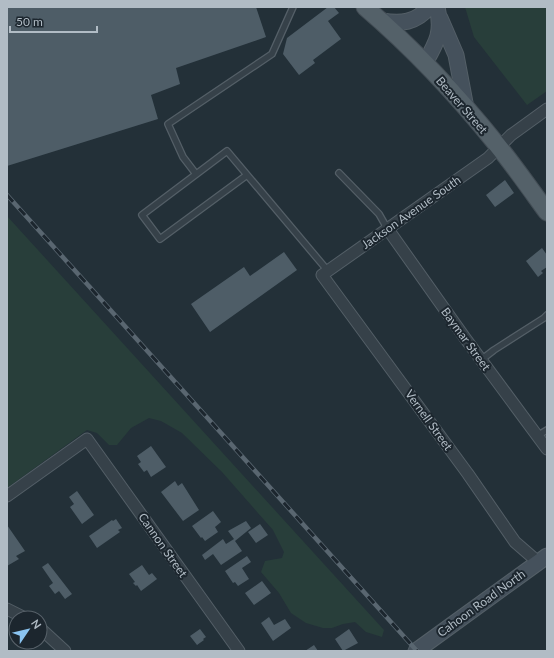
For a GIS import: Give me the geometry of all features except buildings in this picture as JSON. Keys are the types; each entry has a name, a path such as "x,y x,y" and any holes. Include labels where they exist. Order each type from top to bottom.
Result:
{"main road":[{"name":"Beaver Street","path":"365,7 382,21 425,63 466,108 499,147 547,212"},
{"path":"382,21 394,23 408,22 429,7"},
{"path":"425,63 436,44 440,31 439,13"},
{"path":"439,13 456,54 466,108"},
{"name":"Cahoon Road North","path":"416,651 542,559"}],"street":[{"name":"Jackson Avenue South","path":"325,273 488,158 511,135 547,109"},
{"name":"Baymar Street","path":"387,228 481,360 547,449"},
{"name":"Vernell Street","path":"325,273 515,542 542,559"},
{"name":"Cannon Street","path":"7,496 87,439 239,651"},
{"path":"48,635 65,651"}],"lane":[{"path":"196,174 182,157 168,124 272,54 293,7"},
{"path":"247,175 160,239 142,215 227,151 247,175 325,273"},
{"path":"339,172 379,214 387,228"},
{"path":"481,360 547,315"},
{"path":"537,436 547,430"}],"green space":[{"path":"465,7 547,7 547,91 527,105 474,37"},
{"path":"7,216 384,630 382,637 366,632 355,622 332,628 323,628 306,623 291,613 279,593 261,572 265,561 282,558 284,552 273,530 222,472 182,433 161,421 149,418 131,428 117,445 109,445 97,433 87,430 7,488"}],"railway":[{"path":"7,195 417,651"}]}
